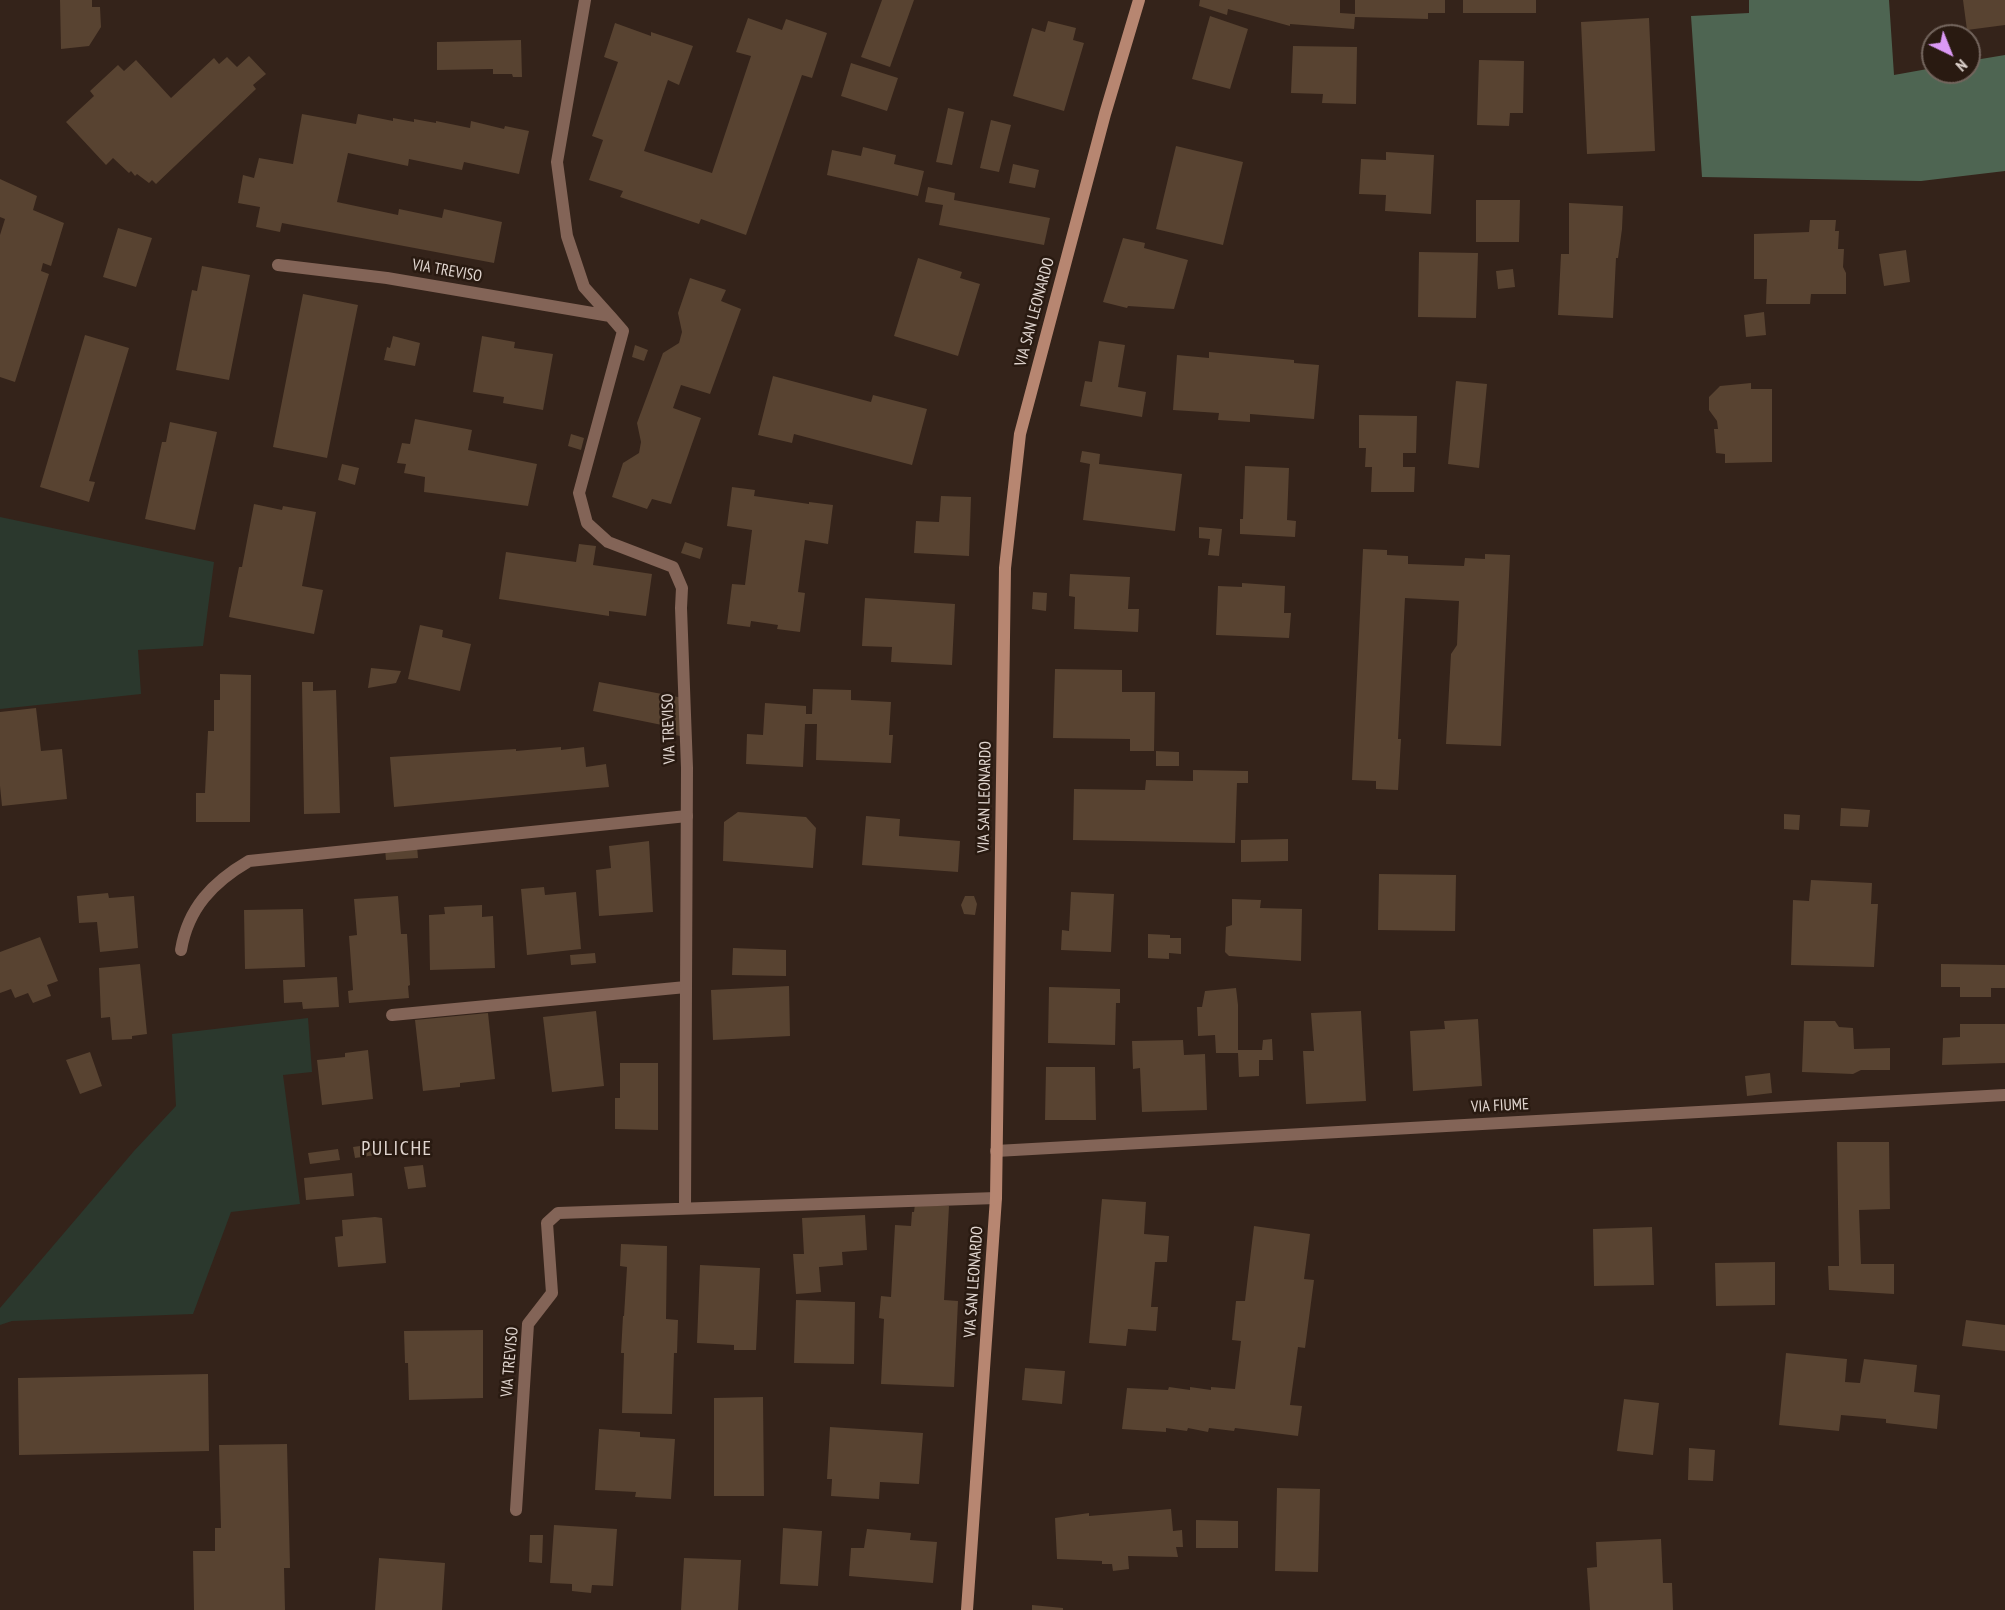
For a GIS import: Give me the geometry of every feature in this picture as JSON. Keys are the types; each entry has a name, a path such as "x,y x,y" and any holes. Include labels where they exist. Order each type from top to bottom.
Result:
{"main road":[{"name":"VIA SAN LEONARDO","path":"967,1610 996,1198 1005,568 1020,434 1105,114 1139,0"}],"street":[{"name":"VIA TREVISO","path":"585,0 557,162 567,236 584,287 623,330 579,493 586,523 608,542 673,567 682,588 687,768 686,1208"},
{"name":"VIA TREVISO","path":"278,265 387,278 610,316"},
{"path":"181,950 184,930 198,904 214,885 249,861 687,816"},
{"path":"392,1015 686,987"},
{"name":"VIA FIUME","path":"996,1151 2005,1095"},
{"name":"VIA TREVISO","path":"516,1510 528,1324 552,1293 548,1223 558,1213 996,1198"}],"green space":[{"path":"1749,0 1889,0 1894,75 1921,70 1921,84 1981,84 1981,59 2005,55 2005,171 1921,181 1702,177 1691,16 1749,13"},
{"path":"0,517 214,562 203,646 138,650 141,694 0,709"},
{"path":"308,1018 312,1072 283,1075 300,1204 231,1212 193,1314 12,1321 0,1325 0,1308 134,1151 176,1106 172,1034"}],"building":[{"path":"60,0 92,0 92,7 100,7 101,27 89,46 61,49"},
{"path":"882,0 914,0 890,67 861,57"},
{"path":"1200,0 1340,0 1340,13 1355,14 1355,0 1445,0 1445,13 1428,13 1428,19 1355,17 1354,29 1290,24 1290,26 1228,9 1227,15 1199,6"},
{"path":"1463,0 1536,0 1536,13 1463,13"},
{"path":"1963,0 2005,0 2005,25 1981,28 1981,24 1966,24"},
{"path":"1210,16 1248,29 1230,89 1192,79"},
{"path":"748,18 782,30 786,19 827,33 812,78 802,75 746,235 701,219 699,224 620,197 623,191 589,180 603,140 592,136 618,62 604,57 615,23 651,36 651,32 693,46 679,85 668,80 644,151 712,173 751,56 736,52"},
{"path":"1649,18 1655,151 1587,154 1581,22"},
{"path":"1048,21 1076,28 1073,40 1084,43 1064,111 1013,96 1032,28 1045,32"},
{"path":"521,40 522,77 513,77 512,74 493,74 493,69 437,70 437,42"},
{"path":"1293,46 1357,47 1356,104 1322,103 1323,94 1291,93"},
{"path":"249,56 266,74 253,85 256,89 156,184 152,180 149,183 137,174 135,176 131,171 129,173 113,158 106,165 66,122 94,96 90,91 118,65 124,71 136,60 171,98 214,58 219,64 227,57 237,67"},
{"path":"1479,60 1524,61 1523,113 1510,113 1509,126 1477,125"},
{"path":"851,63 898,78 887,111 841,96"},
{"path":"948,108 964,112 952,165 936,162"},
{"path":"302,114 356,124 358,114 393,121 393,118 414,122 414,119 436,123 436,121 470,128 471,121 504,129 505,126 529,131 519,174 464,162 462,170 409,159 408,166 348,153 337,202 398,215 399,209 442,218 444,209 502,222 494,263 282,223 280,232 256,227 260,207 238,203 243,175 254,178 259,158 293,164"},
{"path":"991,120 1011,125 999,172 980,168"},
{"path":"1176,146 1243,162 1223,245 1156,229"},
{"path":"863,147 896,155 894,164 924,171 918,196 827,175 832,150 861,156"},
{"path":"1386,152 1434,155 1431,214 1385,211 1386,195 1359,194 1361,159 1386,160"},
{"path":"1013,164 1039,170 1035,188 1009,183"},
{"path":"0,179 37,196 33,210 64,223 51,266 43,263 41,271 49,274 15,382 0,377 0,235 5,219 0,217"},
{"path":"928,187 955,193 954,200 1050,218 1044,245 939,225 943,205 925,202"},
{"path":"1476,200 1520,200 1519,242 1476,242"},
{"path":"1569,203 1623,206 1622,229 1618,258 1616,258 1613,318 1558,315 1561,254 1569,254"},
{"path":"1810,220 1836,220 1835,231 1839,231 1838,249 1844,249 1846,294 1811,294 1810,304 1766,304 1767,279 1754,279 1754,234 1809,232"},
{"path":"118,228 152,238 136,287 103,277"},
{"path":"1123,238 1145,243 1144,248 1188,260 1174,309 1128,306 1127,308 1103,302"},
{"path":"1906,250 1910,282 1884,286 1879,254"},
{"path":"1419,252 1478,253 1476,318 1418,317"},
{"path":"918,258 962,272 960,278 980,284 958,356 894,336"},
{"path":"202,266 250,275 229,380 176,370 192,290 197,291"},
{"path":"1513,269 1515,287 1498,289 1496,271"},
{"path":"690,278 726,290 721,301 741,309 710,394 681,385 673,408 701,418 671,504 652,499 647,509 612,497 623,463 639,453 641,442 637,423 663,353 679,343 682,332 678,313"},
{"path":"303,294 358,305 327,458 273,447"},
{"path":"1764,312 1766,335 1746,337 1744,315"},
{"path":"85,335 129,348 89,481 95,482 89,502 40,487"},
{"path":"393,336 420,343 415,366 384,360"},
{"path":"482,336 515,342 514,348 553,354 543,410 503,403 504,397 473,392"},
{"path":"1099,341 1125,345 1118,387 1146,392 1142,417 1080,406 1085,381 1092,382"},
{"path":"635,345 648,350 644,361 632,357"},
{"path":"1209,352 1294,360 1294,363 1319,365 1314,419 1250,414 1250,422 1218,420 1219,413 1173,410 1177,355 1209,358"},
{"path":"773,376 871,402 873,395 927,409 912,465 794,434 792,443 758,435"},
{"path":"1456,381 1487,384 1479,468 1448,464"},
{"path":"1751,383 1751,389 1772,389 1772,462 1725,463 1725,454 1716,453 1714,429 1718,429 1717,421 1709,410 1709,397 1720,386"},
{"path":"1359,415 1417,416 1416,453 1403,453 1403,467 1415,467 1414,492 1371,492 1372,467 1365,467 1366,448 1359,448"},
{"path":"415,419 472,430 468,450 537,464 528,506 424,492 425,477 404,473 406,464 397,463 402,443 410,444"},
{"path":"170,422 217,432 195,530 145,519 162,442 166,442"},
{"path":"571,434 584,438 581,450 568,446"},
{"path":"1082,451 1100,454 1099,464 1182,474 1175,531 1083,520 1090,464 1080,462"},
{"path":"342,464 359,468 355,485 338,480"},
{"path":"1245,466 1289,468 1287,520 1296,521 1295,537 1240,534 1240,519 1243,519"},
{"path":"732,487 755,490 754,496 833,505 828,544 805,540 798,592 805,593 800,632 777,629 778,625 751,621 750,627 727,624 732,584 745,585 752,530 727,526"},
{"path":"941,496 971,497 969,556 914,553 916,521 939,522"},
{"path":"254,504 282,510 283,506 316,512 302,586 323,590 314,634 229,617 239,567 242,567"},
{"path":"1199,527 1222,529 1219,556 1208,555 1210,539 1199,538"},
{"path":"685,542 703,548 700,559 681,553"},
{"path":"579,544 596,546 593,565 652,574 646,616 609,611 609,616 499,599 506,552 576,562"},
{"path":"1363,549 1387,550 1387,555 1408,556 1408,564 1464,566 1465,558 1485,559 1485,554 1510,555 1501,746 1446,744 1451,654 1457,645 1459,601 1405,598 1398,739 1401,739 1398,790 1376,789 1376,781 1352,780"},
{"path":"1070,574 1130,577 1128,609 1139,609 1138,632 1074,629 1075,597 1069,596"},
{"path":"1242,583 1285,586 1284,613 1291,613 1289,638 1216,635 1218,586 1242,587"},
{"path":"1033,592 1047,593 1046,611 1032,609"},
{"path":"865,598 955,604 952,665 891,662 892,647 862,646"},
{"path":"420,625 443,630 442,637 471,644 460,691 408,679"},
{"path":"371,668 401,671 396,683 368,688"},
{"path":"1055,669 1122,670 1122,692 1155,692 1154,751 1130,751 1130,739 1053,738"},
{"path":"220,674 251,675 250,822 196,822 196,793 205,793 208,731 214,731 214,700 220,700"},
{"path":"302,682 313,682 313,691 336,690 340,813 304,814"},
{"path":"599,682 683,698 680,736 661,732 662,725 593,711"},
{"path":"813,689 851,690 851,700 891,702 889,735 893,735 891,763 816,760 817,724 805,724 803,767 746,764 747,734 763,735 765,703 806,706 806,714 812,714"},
{"path":"36,708 41,751 62,749 67,799 2,806 0,712"},
{"path":"561,747 561,750 584,747 586,767 606,764 609,787 394,807 390,757"},
{"path":"1156,751 1179,752 1179,766 1156,766"},
{"path":"1193,770 1248,771 1248,783 1237,783 1235,843 1073,840 1074,789 1145,790 1146,780 1193,781"},
{"path":"1841,808 1870,810 1868,827 1840,826"},
{"path":"738,812 806,817 816,828 813,868 723,861 724,822"},
{"path":"1784,814 1800,815 1799,830 1784,829"},
{"path":"866,816 900,819 899,836 960,841 958,872 862,865"},
{"path":"1288,839 1288,861 1241,862 1241,840"},
{"path":"649,841 653,912 599,916 596,870 611,868 609,846"},
{"path":"417,846 418,858 386,860 385,849"},
{"path":"1379,874 1456,875 1455,931 1378,930"},
{"path":"1811,880 1872,883 1871,904 1878,904 1874,967 1791,965 1793,900 1809,901"},
{"path":"544,887 545,895 576,892 581,949 527,955 521,889"},
{"path":"1071,892 1114,894 1111,952 1061,950 1062,930 1069,931"},
{"path":"108,893 109,898 134,896 138,948 100,952 97,922 79,923 77,896"},
{"path":"398,896 401,934 407,934 409,998 349,1003 348,991 353,990 349,936 357,935 354,899"},
{"path":"965,896 974,896 977,904 975,915 964,914 961,905"},
{"path":"1232,899 1261,900 1260,908 1302,909 1301,961 1229,956 1225,952 1226,927 1232,925"},
{"path":"482,905 482,917 493,916 495,968 430,970 429,915 445,914 444,907"},
{"path":"303,909 305,967 245,969 244,910"},
{"path":"1148,934 1181,938 1181,954 1169,953 1169,959 1148,958"},
{"path":"40,937 58,981 47,985 51,996 33,1003 28,993 15,998 11,989 0,993 0,952"},
{"path":"733,948 786,950 786,976 732,975"},
{"path":"595,953 596,963 571,965 570,955"},
{"path":"140,964 147,1034 132,1036 132,1039 112,1040 110,1017 101,1018 99,968"},
{"path":"1941,964 2005,965 2005,988 1991,988 1991,997 1960,997 1960,987 1941,987"},
{"path":"337,977 339,1007 303,1009 302,1002 284,1003 283,980"},
{"path":"789,986 790,1036 713,1040 711,990"},
{"path":"1049,987 1120,989 1120,1003 1116,1003 1115,1045 1048,1043"},
{"path":"1236,988 1238,1050 1262,1050 1263,1040 1272,1039 1273,1060 1259,1060 1259,1076 1239,1077 1238,1053 1216,1053 1215,1035 1198,1036 1197,1007 1202,1007 1205,991"},
{"path":"596,1011 604,1086 552,1092 543,1017"},
{"path":"1361,1011 1366,1101 1306,1104 1303,1051 1314,1051 1311,1013"},
{"path":"488,1013 495,1079 460,1083 460,1087 423,1091 415,1020"},
{"path":"1478,1019 1482,1086 1413,1091 1410,1031 1445,1029 1444,1021"},
{"path":"1804,1021 1835,1021 1839,1027 1853,1028 1854,1049 1890,1048 1890,1070 1861,1070 1853,1074 1802,1072"},
{"path":"1960,1024 2005,1024 2005,1063 1942,1065 1943,1038 1960,1037"},
{"path":"1183,1040 1184,1055 1205,1054 1207,1110 1142,1112 1140,1068 1133,1069 1132,1041"},
{"path":"368,1050 373,1099 322,1105 317,1060 345,1057 345,1053"},
{"path":"90,1052 102,1086 80,1094 66,1060"},
{"path":"620,1063 658,1063 658,1130 615,1129 615,1098 620,1098"},
{"path":"1046,1067 1095,1067 1096,1120 1045,1120"},
{"path":"1770,1073 1772,1093 1747,1096 1745,1076"},
{"path":"1837,1142 1889,1142 1890,1209 1859,1210 1861,1264 1894,1264 1894,1294 1829,1290 1828,1266 1839,1266"},
{"path":"381,1143 382,1154 355,1158 353,1147"},
{"path":"338,1149 340,1160 310,1164 308,1153"},
{"path":"423,1165 426,1187 408,1189 404,1167"},
{"path":"352,1173 354,1196 306,1200 304,1178"},
{"path":"1102,1199 1146,1202 1144,1234 1169,1236 1167,1262 1155,1262 1151,1307 1158,1307 1156,1331 1128,1329 1126,1346 1089,1343"},
{"path":"915,1204 949,1206 944,1300 958,1301 954,1387 881,1384 884,1319 879,1318 881,1296 891,1297 895,1225 911,1226"},
{"path":"865,1215 867,1250 842,1252 843,1265 819,1267 821,1292 796,1294 793,1254 804,1254 802,1218"},
{"path":"382,1218 386,1263 338,1267 335,1237 343,1236 342,1220"},
{"path":"1254,1226 1310,1234 1304,1279 1314,1280 1305,1348 1298,1347 1290,1405 1302,1406 1298,1436 1235,1428 1234,1431 1209,1428 1208,1432 1188,1428 1187,1431 1166,1428 1166,1432 1122,1429 1127,1388 1235,1389 1241,1341 1232,1340 1236,1301 1245,1301"},
{"path":"1652,1227 1654,1285 1594,1286 1593,1229"},
{"path":"621,1244 667,1246 666,1319 678,1320 677,1353 674,1353 672,1414 622,1413 624,1353 621,1353 627,1267 620,1266"},
{"path":"1775,1262 1775,1305 1716,1306 1715,1263"},
{"path":"700,1265 760,1268 756,1350 734,1350 734,1345 697,1343"},
{"path":"796,1300 855,1302 854,1364 794,1363"},
{"path":"1966,1320 2005,1325 2005,1351 1962,1346"},
{"path":"483,1330 483,1398 409,1400 404,1331"},
{"path":"1786,1353 1847,1359 1845,1382 1860,1383 1864,1359 1917,1365 1914,1392 1940,1395 1937,1429 1886,1423 1886,1419 1841,1415 1839,1431 1779,1425"},
{"path":"1025,1368 1065,1371 1062,1404 1022,1400"},
{"path":"208,1374 209,1451 19,1455 18,1378"},
{"path":"763,1397 764,1496 714,1496 714,1398"},
{"path":"1624,1399 1659,1403 1653,1455 1617,1451"},
{"path":"830,1427 923,1433 919,1484 880,1482 879,1499 831,1496 832,1479 827,1479"},
{"path":"599,1429 640,1432 640,1437 675,1439 671,1499 635,1497 636,1492 595,1490"},
{"path":"287,1444 290,1568 284,1568 285,1610 194,1610 193,1551 215,1551 215,1528 221,1528 219,1445"},
{"path":"1689,1448 1715,1450 1713,1481 1688,1480"},
{"path":"1277,1488 1320,1489 1318,1572 1275,1571"},
{"path":"1171,1509 1173,1531 1182,1530 1183,1547 1176,1547 1178,1557 1128,1556 1129,1569 1113,1571 1112,1564 1102,1564 1102,1561 1057,1559 1055,1518 1089,1513 1089,1516"},
{"path":"1196,1520 1238,1521 1238,1548 1196,1548"},
{"path":"554,1525 617,1529 613,1586 592,1585 591,1593 572,1591 572,1584 550,1583"},
{"path":"783,1528 822,1531 818,1586 780,1584"},
{"path":"867,1529 911,1533 910,1540 937,1542 933,1583 849,1576 851,1548 864,1548"},
{"path":"530,1535 543,1535 542,1563 529,1562"},
{"path":"1661,1539 1663,1583 1672,1583 1673,1610 1590,1610 1587,1568 1597,1567 1596,1542"},
{"path":"379,1558 445,1563 442,1610 375,1610"},
{"path":"684,1558 741,1560 738,1610 681,1610"},
{"path":"1032,1605 1063,1608 1063,1610 1032,1610"}],"district":[{"name":"PULICHE","path":"397,1149"}]}
